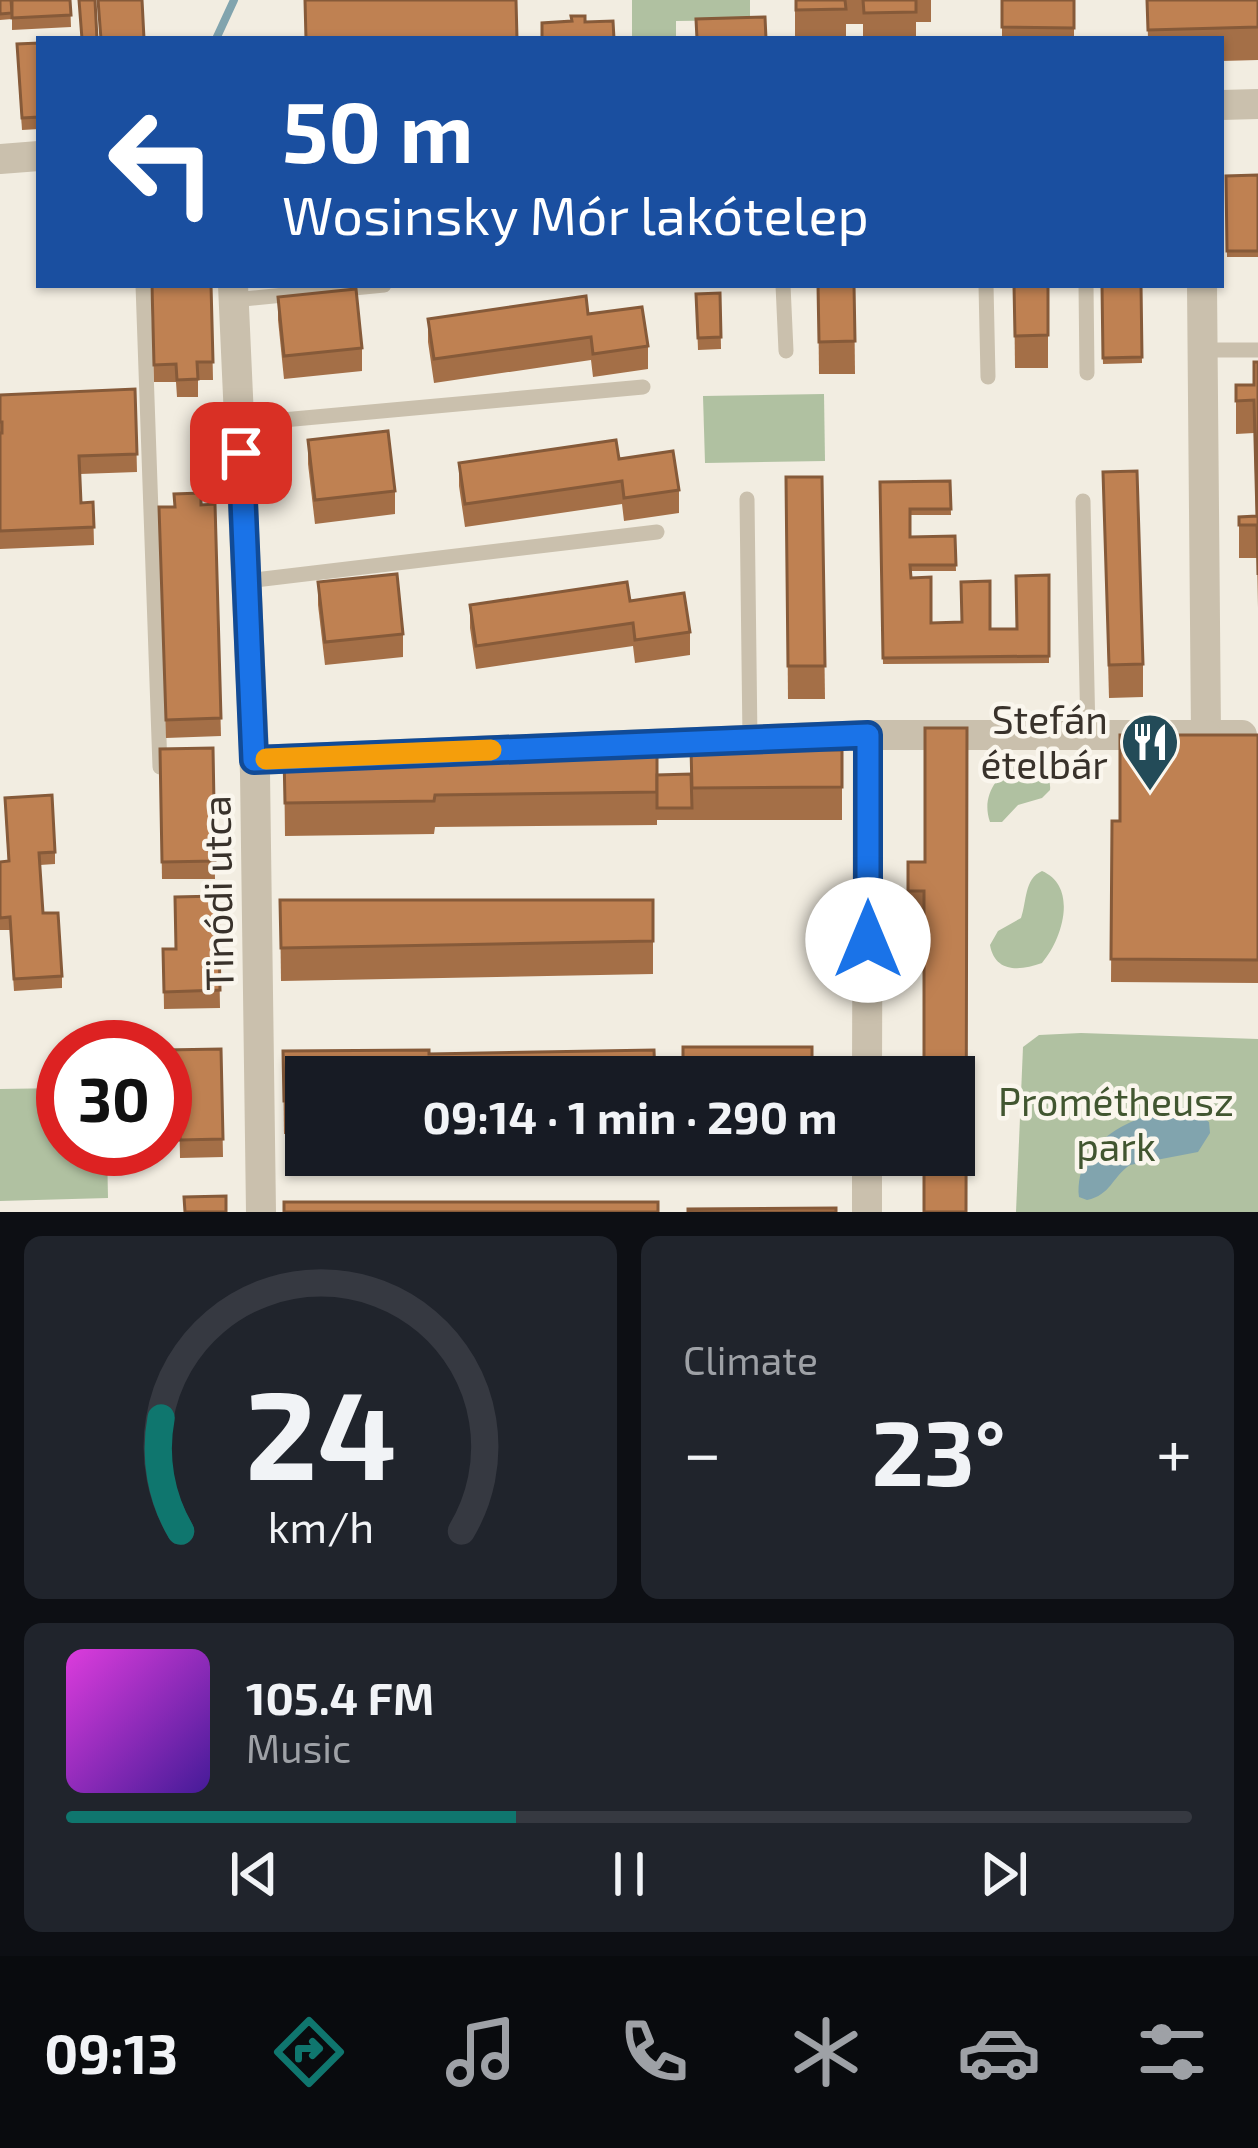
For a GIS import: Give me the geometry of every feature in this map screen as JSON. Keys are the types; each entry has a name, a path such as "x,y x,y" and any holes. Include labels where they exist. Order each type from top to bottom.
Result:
{"street":[{"path":"1224,105 1258,104"},
{"path":"0,158 36,156"},
{"path":"1202,288 1206,735"},
{"name":"Tinódi utca","path":"233,293 254,760 261,1212"},
{"path":"254,760 868,735 1242,735"},
{"path":"867,1056 868,735"},
{"path":"866,1212 867,1176"}],"lane":[{"path":"143,288 160,767"},
{"path":"233,293 327,288"},
{"path":"783,288 786,351"},
{"path":"986,288 988,377"},
{"path":"1086,288 1087,373"},
{"path":"1203,350 1258,350"},
{"path":"239,424 644,387"},
{"path":"747,499 750,740"},
{"path":"1083,501 1088,734"},
{"path":"247,581 657,532"}],"green space":[{"path":"632,0 750,0 750,20 676,21 676,36 632,36"},
{"path":"824,394 825,461 705,463 703,396"},
{"path":"1019,764 1041,770 1050,790 1042,798 1018,805 1002,822 990,822 992,787"},
{"path":"1042,871 1053,879 1064,901 1061,928 1042,963 1010,968 997,961 990,945 998,931 1021,918 1029,885"},
{"name":"Prométheusz park","path":"1039,1035 1258,1039 1258,1212 1016,1212 1023,1047"},
{"path":"36,1088 36,1176 108,1176 108,1198 0,1201 0,1089"}],"water":[{"path":"1187,1107 1209,1122 1210,1133 1198,1152 1130,1165 1101,1194 1087,1200 1079,1197 1087,1159 1112,1132 1148,1115"}],"building":[{"path":"0,0 11,0 12,13 0,14"},
{"path":"12,0 70,0 71,15 12,18"},
{"path":"79,0 95,0 97,36 82,36"},
{"path":"98,0 142,0 144,36 101,36"},
{"path":"305,0 516,0 517,36 306,36"},
{"path":"796,0 845,0 846,9 796,10"},
{"path":"863,0 916,0 916,12 864,13"},
{"path":"1002,0 1074,0 1074,28 1002,27"},
{"path":"1147,0 1258,0 1258,27 1148,30"},
{"path":"571,16 585,16 585,22 613,21 614,36 542,36 542,23 572,21"},
{"path":"765,17 766,36 697,36 696,19"},
{"path":"36,43 36,117 22,118 17,44"},
{"path":"1258,175 1258,251 1227,251 1226,176"},
{"path":"152,288 211,288 213,362 197,362 198,379 177,380 176,364 154,365"},
{"path":"818,288 854,288 855,341 819,342"},
{"path":"1014,288 1048,288 1048,335 1015,336"},
{"path":"1102,288 1141,288 1142,357 1103,358"},
{"path":"356,289 362,348 284,356 278,297"},
{"path":"720,293 721,337 698,338 696,294"},
{"path":"586,296 588,314 642,307 648,346 593,354 591,337 434,359 428,319"},
{"path":"1254,362 1258,362 1258,575 1257,525 1239,525 1239,517 1257,516 1254,400 1236,401 1236,385 1254,385"},
{"path":"135,389 137,454 79,456 81,503 93,502 94,527 0,531 0,395"},
{"path":"388,431 395,491 315,500 308,440"},
{"path":"616,440 619,459 673,451 679,490 624,498 622,481 465,504 459,463"},
{"path":"1137,471 1143,664 1109,665 1103,472"},
{"path":"786,477 822,477 825,666 788,666"},
{"path":"950,481 951,509 910,509 910,537 955,536 956,565 910,565 911,578 931,577 931,623 962,622 961,582 990,581 990,629 1017,629 1016,576 1049,575 1049,656 883,658 880,482"},
{"path":"201,493 201,505 215,504 221,718 166,720 159,507 175,507 174,494"},
{"path":"397,574 403,634 325,642 318,582"},
{"path":"627,582 630,601 684,593 690,632 635,640 633,623 476,646 470,605"},
{"path":"925,728 967,728 966,1056 924,1056 924,891 908,891 908,862 925,862"},
{"path":"1120,735 1258,735 1258,960 1111,959 1112,821 1120,821"},
{"path":"213,748 215,861 162,862 160,749"},
{"path":"691,748 842,750 842,787 692,788"},
{"path":"284,754 657,754 657,792 285,803"},
{"path":"691,774 692,808 657,808 657,775"},
{"path":"52,795 55,852 39,853 43,913 58,913 62,976 14,979 10,917 0,918 0,862 9,861 5,798"},
{"path":"218,896 220,990 164,992 163,949 176,949 175,897"},
{"path":"280,900 653,900 653,941 281,948"},
{"path":"683,1047 812,1047 812,1056 683,1056"},
{"path":"221,1049 223,1139 192,1140 192,1050"},
{"path":"654,1050 654,1056 285,1056 284,1101 283,1051"},
{"path":"924,1176 966,1176 966,1212 924,1212"},
{"path":"226,1196 226,1212 185,1212 184,1197"},
{"path":"284,1202 658,1202 658,1212 284,1212"},
{"path":"836,1208 836,1212 688,1212 688,1209"}],"waterway":[{"path":"217,36 234,0"}],"slow traffic":[{"path":"266,759 491,750"}],"place":[{"name":"Stefán ételbár","path":"1150,793"}],"route":[{"path":"241,453 254,760 868,735 868,940"}]}
